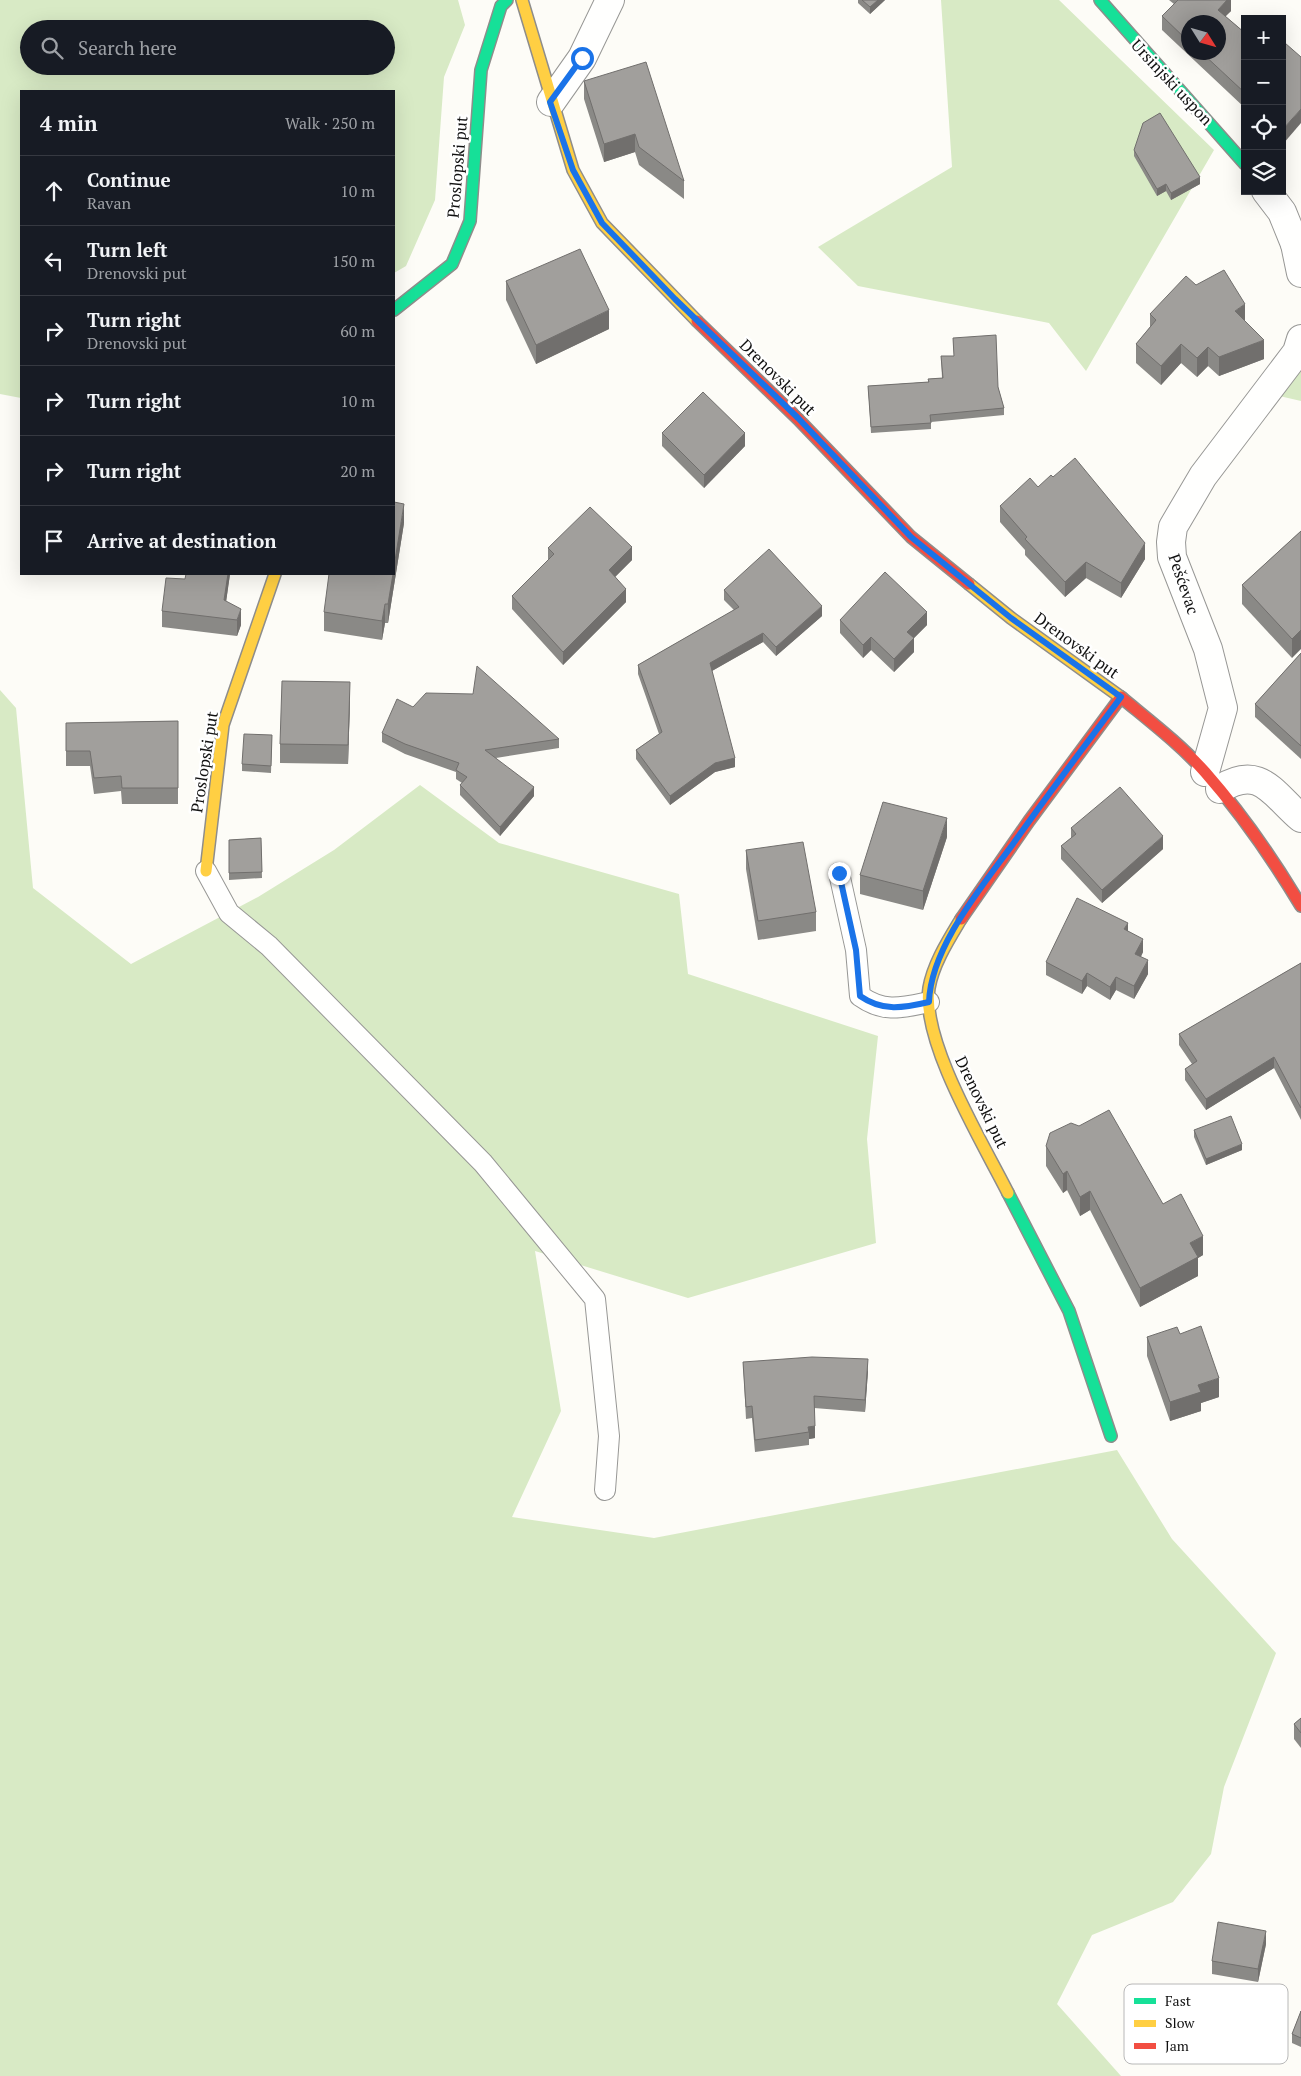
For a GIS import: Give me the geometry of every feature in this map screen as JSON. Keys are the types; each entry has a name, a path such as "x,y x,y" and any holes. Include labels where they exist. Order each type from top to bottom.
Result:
{"street":[{"name":"Proslopski put","path":"395,309 452,264 470,221 481,70 502,6 507,0"},
{"name":"Drenovski put","path":"522,0 550,102 573,170 602,223 662,285 798,418 911,537 1011,618 1121,697 1169,737 1212,781 1274,861 1301,906"},
{"path":"550,102 582,58 610,0"},
{"name":"Ursinjski uspon","path":"1100,0 1241,159"},
{"path":"1269,195 1282,212 1298,240 1301,273"},
{"name":"Pešćevac","path":"1212,781 1223,708 1208,649 1172,557 1173,527 1203,476 1297,352 1301,339"},
{"name":"Proslopski put","path":"206,872 223,725 275,575"},
{"name":"Drenovski put","path":"1111,1436 1069,1311 947,1074 930,1015 929,988 938,959 960,921 1023,829 1121,697"},
{"path":"1212,781 1251,778 1268,787 1301,818"}],"lane":[{"path":"206,872 229,913 269,946 483,1163 594,1299 609,1436 605,1490"},
{"path":"839,873 856,950 860,996 871,1003 895,1009 929,1002"}],"green space":[{"path":"0,0 458,0 465,25 444,77 435,200 406,266 395,272 395,90 20,90 20,398 0,394"},
{"path":"941,0 1059,0 1214,150 1086,371 1049,323 858,286 818,247 952,167"},
{"path":"1301,347 1301,401 1275,395"},
{"path":"0,690 16,708 33,888 131,964 258,897 334,850 420,785 499,843 679,894 688,974 878,1036 867,1139 876,1243 688,1298 535,1251 561,1411 512,1517 654,1538 1117,1450 1172,1539 1276,1653 1224,1787 1211,1854 1173,1902 1092,1935 1057,2004 1121,2076 0,2076"}],"building":[{"path":"862,0 878,0 870,7"},
{"path":"1178,0 1227,0 1218,10 1224,15 1181,15 1181,34 1162,16"},
{"path":"1226,17 1241,30 1241,89 1210,60 1226,60"},
{"path":"1286,44 1301,57 1301,109 1286,126"},
{"path":"646,62 684,181 639,147 635,134 604,144 584,81"},
{"path":"1160,113 1200,177 1171,193 1166,184 1157,189 1134,150 1143,123"},
{"path":"580,249 609,310 536,345 506,281"},
{"path":"1224,270 1245,304 1235,311 1264,340 1219,357 1208,347 1197,358 1181,344 1161,366 1136,344 1156,320 1150,314 1186,276 1196,285"},
{"path":"996,335 998,387 1004,408 930,415 931,423 871,427 868,386 929,382 928,379 943,378 941,356 954,356 953,338"},
{"path":"703,392 745,433 704,475 662,433"},
{"path":"1075,458 1145,543 1121,583 1086,562 1065,582 1025,539 1027,537 1000,506 1030,478 1038,487"},
{"path":"395,502 404,504 395,561"},
{"path":"590,507 632,547 609,570 626,589 563,652 512,596 554,554 548,548"},
{"path":"1301,531 1301,630 1292,639 1242,585"},
{"path":"769,549 822,606 776,647 763,633 710,663 735,758 715,763 670,796 636,750 662,732 638,665 739,607 724,590"},
{"path":"885,572 927,612 907,632 914,638 894,659 871,637 863,645 840,620"},
{"path":"186,575 228,575 224,600 241,609 237,620 162,611 166,578 185,579"},
{"path":"329,575 393,575 388,604 385,604 382,621 324,612"},
{"path":"1301,653 1301,746 1255,704"},
{"path":"477,666 559,739 485,750 534,787 500,827 460,785 467,777 456,770 459,763 405,744 382,733 397,699 413,707 426,693 473,694"},
{"path":"282,681 350,682 348,745 280,744"},
{"path":"178,721 178,788 122,788 121,776 94,778 90,751 66,751 66,723"},
{"path":"244,734 272,735 271,766 242,764"},
{"path":"1120,787 1163,836 1102,890 1061,846 1076,834 1071,828"},
{"path":"883,802 947,818 923,891 860,875"},
{"path":"261,838 262,872 229,873 229,840"},
{"path":"803,842 816,912 758,921 746,850"},
{"path":"1077,898 1128,923 1124,929 1143,939 1135,954 1148,960 1134,986 1116,977 1110,987 1087,973 1082,981 1046,962"},
{"path":"1301,963 1301,1108 1274,1057 1206,1099 1185,1069 1197,1061 1179,1034"},
{"path":"1109,1110 1163,1204 1181,1194 1203,1236 1190,1243 1198,1257 1140,1288 1090,1191 1080,1197 1067,1171 1063,1174 1046,1146 1050,1133 1071,1123 1079,1126"},
{"path":"1231,1116 1242,1144 1206,1159 1194,1130"},
{"path":"1201,1326 1219,1378 1198,1385 1201,1392 1170,1402 1147,1337 1177,1327 1180,1334"},
{"path":"812,1357 868,1359 865,1400 814,1396 815,1426 808,1427 809,1432 755,1440 752,1406 746,1407 743,1362"},
{"path":"1301,1718 1301,1733 1294,1724"},
{"path":"1218,1922 1266,1931 1258,1969 1212,1961"},
{"path":"1301,2011 1301,2038 1292,2034"}],"traffic: fast":[{"path":"395,309 452,264 470,221 481,70 501,6 507,0"},
{"path":"1100,0 1241,159"},
{"path":"1008,1193 1069,1311 1111,1436"}],"traffic: slow":[{"path":"522,0 573,170 602,223 697,321"},
{"path":"206,871 223,725 275,575"},
{"path":"969,584 1011,618 1122,698"},
{"path":"961,919 934,970 929,988 929,1010 944,1064 956,1093 1008,1193"}],"traffic: jam":[{"path":"697,321 798,419 911,537 969,584"},
{"path":"961,919 1029,821 1121,697"},
{"path":"1122,698 1176,743 1205,772 1256,837 1301,906"}],"route":[{"path":"582,58 550,102 573,170 602,223 675,299 798,418 911,537 1011,618 1121,697 1029,821 960,921 938,959 929,988 929,1002 895,1009 871,1003 860,996 856,950 839,873"}]}
